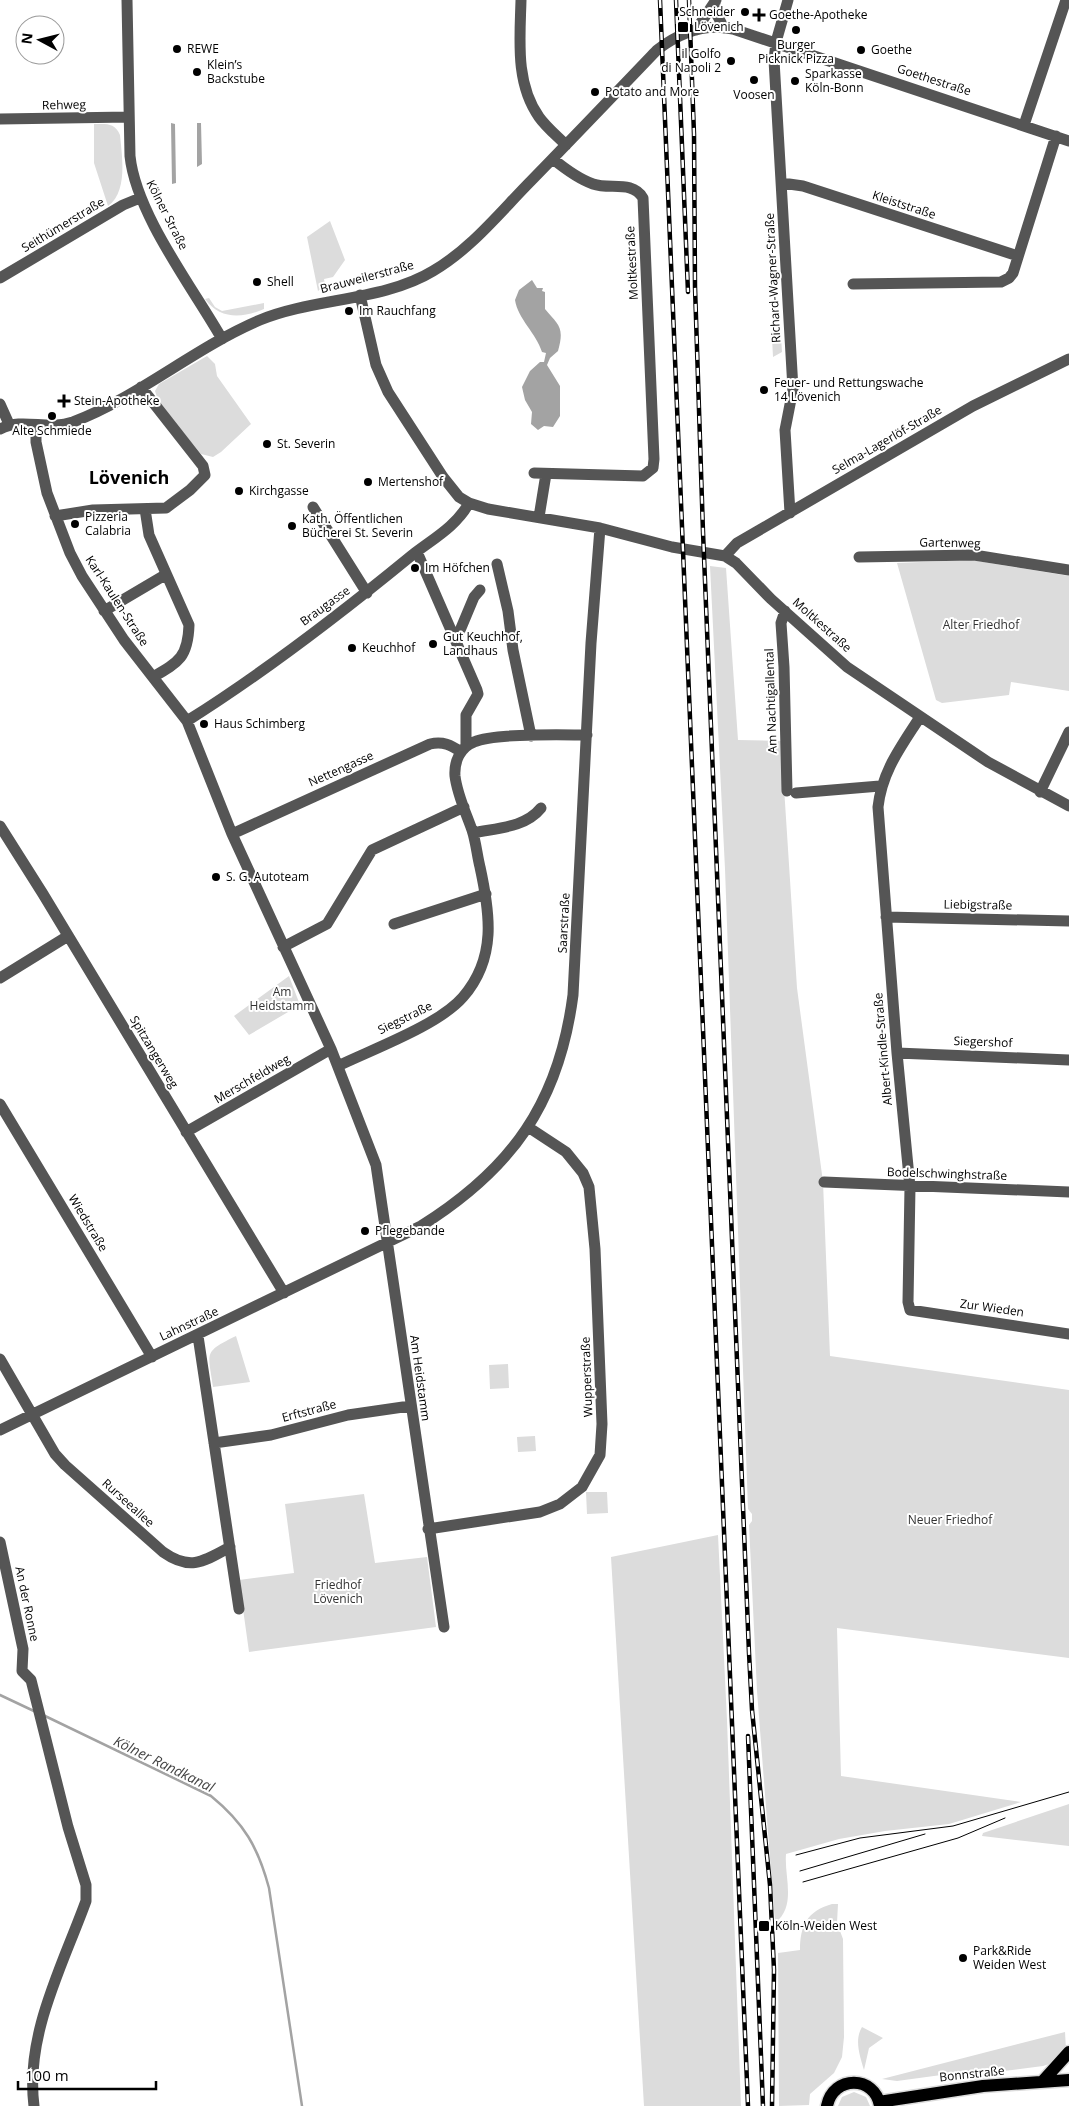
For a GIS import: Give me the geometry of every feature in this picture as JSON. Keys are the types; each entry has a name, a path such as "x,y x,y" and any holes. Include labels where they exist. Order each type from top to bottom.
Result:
{"main road":[{"path":"1042,2082 1069,2052"},
{"name":"Bonnstraße","path":"880,2104 932,2093 1069,2080"},
{"path":"827,2106 831,2095 837,2088 854,2082 870,2088 880,2104"}],"street":[{"name":"Kölner Straße","path":"127,0 131,166 140,198 222,340"},
{"path":"521,0 521,68 534,109 540,119 566,145"},
{"name":"Richard-Wagner-Straße","path":"788,0 776,42 774,60 793,388 785,430 790,513"},
{"path":"1024,125 1066,0"},
{"path":"715,2 717,15 724,28"},
{"path":"696,30 715,2"},
{"name":"Goethestraße","path":"674,37 696,30 724,28 776,42 1065,137"},
{"name":"Brauweilerstraße","path":"5,426 58,426 74,421 141,387 222,340 271,316 415,281 450,260 553,159 657,50 674,37"},
{"name":"Rehweg","path":"0,119 129,117"},
{"path":"853,284 1001,282 1009,278 1013,273 1065,137"},
{"name":"Moltkestraße","path":"539,517 540,473 643,476 653,468 654,459 642,198 638,190 632,188 600,186 591,183 553,159"},
{"name":"Kleiststraße","path":"782,183 803,186 1018,256"},
{"name":"Seithümerstraße","path":"0,278 123,205 140,198"},
{"name":"Moltkestraße","path":"360,295 376,365 388,392 452,490 469,503 600,528 672,547 725,556 736,563 785,611 847,666 988,762 1040,792 1069,806"},
{"name":"Selma-Lagerlöf-Straße","path":"725,556 737,543 973,406 1069,359"},
{"path":"54,516 93,510 159,509 173,505 205,475 205,470 141,387"},
{"path":"0,404 5,426"},
{"name":"Karl-Kaulen-Straße","path":"36,425 36,442 54,516 82,576 124,640 187,721"},
{"name":"Braugasse","path":"187,721 220,700 367,593 416,552 453,525 469,503"},
{"path":"313,507 367,593"},
{"path":"145,509 149,535 165,576 188,624 188,638 177,664 153,676"},
{"name":"Saarstraße","path":"389,1242 421,1226 452,1207 494,1170 528,1127 543,1100 559,1064 568,1030 575,960 600,528"},
{"path":"416,552 456,640"},
{"name":"Gartenweg","path":"859,557 974,555 1069,570"},
{"path":"497,564 508,611 512,650 531,736"},
{"path":"104,611 165,576"},
{"path":"456,640 474,597 480,590"},
{"name":"Am Nachtigallental","path":"785,611 780,623 792,792 880,786"},
{"name":"Siegstraße","path":"338,1066 432,1022 448,1011 463,997 482,967 487,951 489,908 473,833 455,777 457,759 463,749 466,715 478,694 456,640"},
{"name":"Albert-Kindle-Straße","path":"910,1310 908,1302 910,1187 897,1053 878,807 880,786 887,771 920,717"},
{"name":"Am Heidstamm","path":"187,721 232,834 331,1049 376,1165 389,1242 428,1530 444,1627"},
{"path":"1040,792 1069,732"},
{"path":"463,749 482,739 587,735"},
{"name":"Nettengasse","path":"232,834 430,744 439,741 463,749"},
{"path":"283,947 327,924 372,850 464,807"},
{"path":"473,833 524,822 533,817 541,808"},
{"name":"Spitzangerweg","path":"0,826 284,1294"},
{"path":"394,924 486,894"},
{"name":"Liebigstraße","path":"886,918 1069,921"},
{"path":"0,978 68,936"},
{"name":"Merschfeldweg","path":"186,1132 331,1049"},
{"name":"Siegershof","path":"897,1053 1069,1060"},
{"name":"Wiedstraße","path":"0,1104 152,1356"},
{"name":"Wupperstraße","path":"428,1530 550,1509 572,1496 582,1487 600,1456 602,1424 596,1249 589,1187 583,1173 566,1152 528,1127"},
{"name":"Bodelschwinghstraße","path":"824,1182 1069,1192"},
{"name":"Lahnstraße","path":"0,1430 152,1356 198,1336 389,1242"},
{"name":"Zur Wieden","path":"910,1310 1069,1334"},
{"path":"198,1336 239,1609"},
{"name":"Rurseeallee","path":"0,1359 55,1454 65,1465 174,1560 185,1563 197,1563 230,1548"},
{"name":"Erftstraße","path":"214,1443 271,1435 348,1415 410,1406"},
{"name":"An der Ronne","path":"0,1542 23,1649 22,1671 31,1680 68,1828 86,1885 86,1901 41,2024 33,2058 34,2106"}],"green space":[{"path":"94,124 112,126 120,135 121,183 119,192 108,206 94,163"},
{"path":"330,221 345,260 333,277 324,279 325,285 318,291 307,237"},
{"path":"209,298 215,307 222,311 264,303 264,309 248,314 225,314 211,306 205,299"},
{"path":"781,337 782,352 773,357 772,338"},
{"path":"207,356 215,364 217,376 251,424 213,457 201,454 159,403 155,391 159,384"},
{"name":"Alter Friedhof","path":"971,560 1069,576 1069,691 1011,682 1009,695 942,703 936,700 897,563"},
{"name":"Neuer Friedhof","path":"710,566 726,568 738,740 781,741 797,988 823,1182 830,1356 1069,1390 1069,1658 837,1628 841,1776 1021,1802 949,1824 885,1831 839,1839 786,1854 788,1900 782,1916 775,1923 757,1691 749,1525 752,1521 752,1514 748,1509 725,869"},
{"name":"Am Heidstamm","path":"289,976 300,1005 249,1035 234,1016"},
{"path":"236,1336 250,1382 213,1387 209,1360 210,1354 218,1346"},
{"path":"508,1364 509,1388 490,1389 489,1365"},
{"path":"535,1436 536,1451 518,1452 517,1437"},
{"path":"586,1492 607,1492 608,1513 587,1514"},
{"name":"Friedhof Lövenich","path":"364,1494 375,1563 427,1557 436,1627 249,1652 239,1580 294,1573 285,1504"},
{"path":"718,1535 727,1720 741,2106 644,2106 611,1557"},
{"path":"1069,1804 1069,1846 982,1836 983,1833"},
{"path":"838,1904 837,1923 843,1939 844,2037 842,2057 834,2073 810,2094 809,2105 779,2106 778,1953 800,1950 801,1934 811,1915 823,1907"},
{"path":"862,2027 883,2038 869,2048 864,2070 858,2043"},
{"path":"1065,2032 1066,2050 1052,2063 1043,2066 981,2074 956,2073 897,2081 882,2079"},
{"path":"854,2092 866,2097 870,2106 838,2106 842,2097"}],"shaded area":[{"path":"171,123 175,124 176,183 172,184"},
{"path":"197,123 201,123 202,164 197,167"},
{"path":"532,280 537,288 543,288 542,291 545,292 545,309 557,323 561,336 558,351 550,358 547,365 560,386 560,416 553,427 544,426 538,430 531,424 532,412 525,400 522,387 530,371 540,362 544,362 546,353 542,352 520,313 515,300 519,290"}],"waterway":[{"name":"Kölner Randkanal","path":"0,1695 36,1712"},
{"name":"Kölner Randkanal","path":"43,1715 211,1796 241,1826 255,1848 269,1888 302,2106"}],"tram line":[{"path":"796,1855 860,1838 953,1826 1069,1792"},
{"path":"803,1882 958,1838 1005,1818"},
{"path":"800,1871 925,1834"}],"railway":[{"path":"660,0 748,2106"},
{"path":"676,0 688,292"},
{"path":"689,0 694,134 695,287 703,532 749,1653 752,1710 770,1885 774,1970 772,2106"},
{"path":"748,1736 763,2106"}],"place":[{"name":"Schneider","path":"745,12"},
{"name":"Goethe-Apotheke","path":"759,15"},
{"name":"Lövenich","path":"683,27"},
{"name":"Burger Picknick Pizza","path":"796,30"},
{"name":"REWE","path":"177,49"},
{"name":"Goethe","path":"861,50"},
{"name":"il Golfo di Napoli 2","path":"731,61"},
{"name":"Klein’s Backstube","path":"197,72"},
{"name":"Voosen","path":"754,80"},
{"name":"Sparkasse Köln-Bonn","path":"795,81"},
{"name":"Potato and More","path":"595,92"},
{"name":"Shell","path":"257,282"},
{"name":"Im Rauchfang","path":"349,311"},
{"name":"Feuer- und Rettungswache 14 Lövenich","path":"764,390"},
{"name":"Stein-Apotheke","path":"64,401"},
{"name":"Alte Schmiede","path":"52,416"},
{"name":"St. Severin","path":"267,444"},
{"name":"Mertenshof","path":"368,482"},
{"name":"Kirchgasse","path":"239,491"},
{"name":"Pizzeria Calabria","path":"75,524"},
{"name":"Kath. Öffentlichen Bücherei St. Severin","path":"292,526"},
{"name":"Im Höfchen","path":"415,568"},
{"name":"Gut Keuchhof, Landhaus","path":"433,644"},
{"name":"Keuchhof","path":"352,648"},
{"name":"Haus Schimberg","path":"204,724"},
{"name":"S. G. Autoteam","path":"216,877"},
{"name":"Pflegebande","path":"365,1231"},
{"name":"Köln-Weiden West","path":"764,1926"},
{"name":"Park&Ride Weiden West","path":"963,1958"}],"district":[{"name":"Lövenich","path":"129,478"}]}
